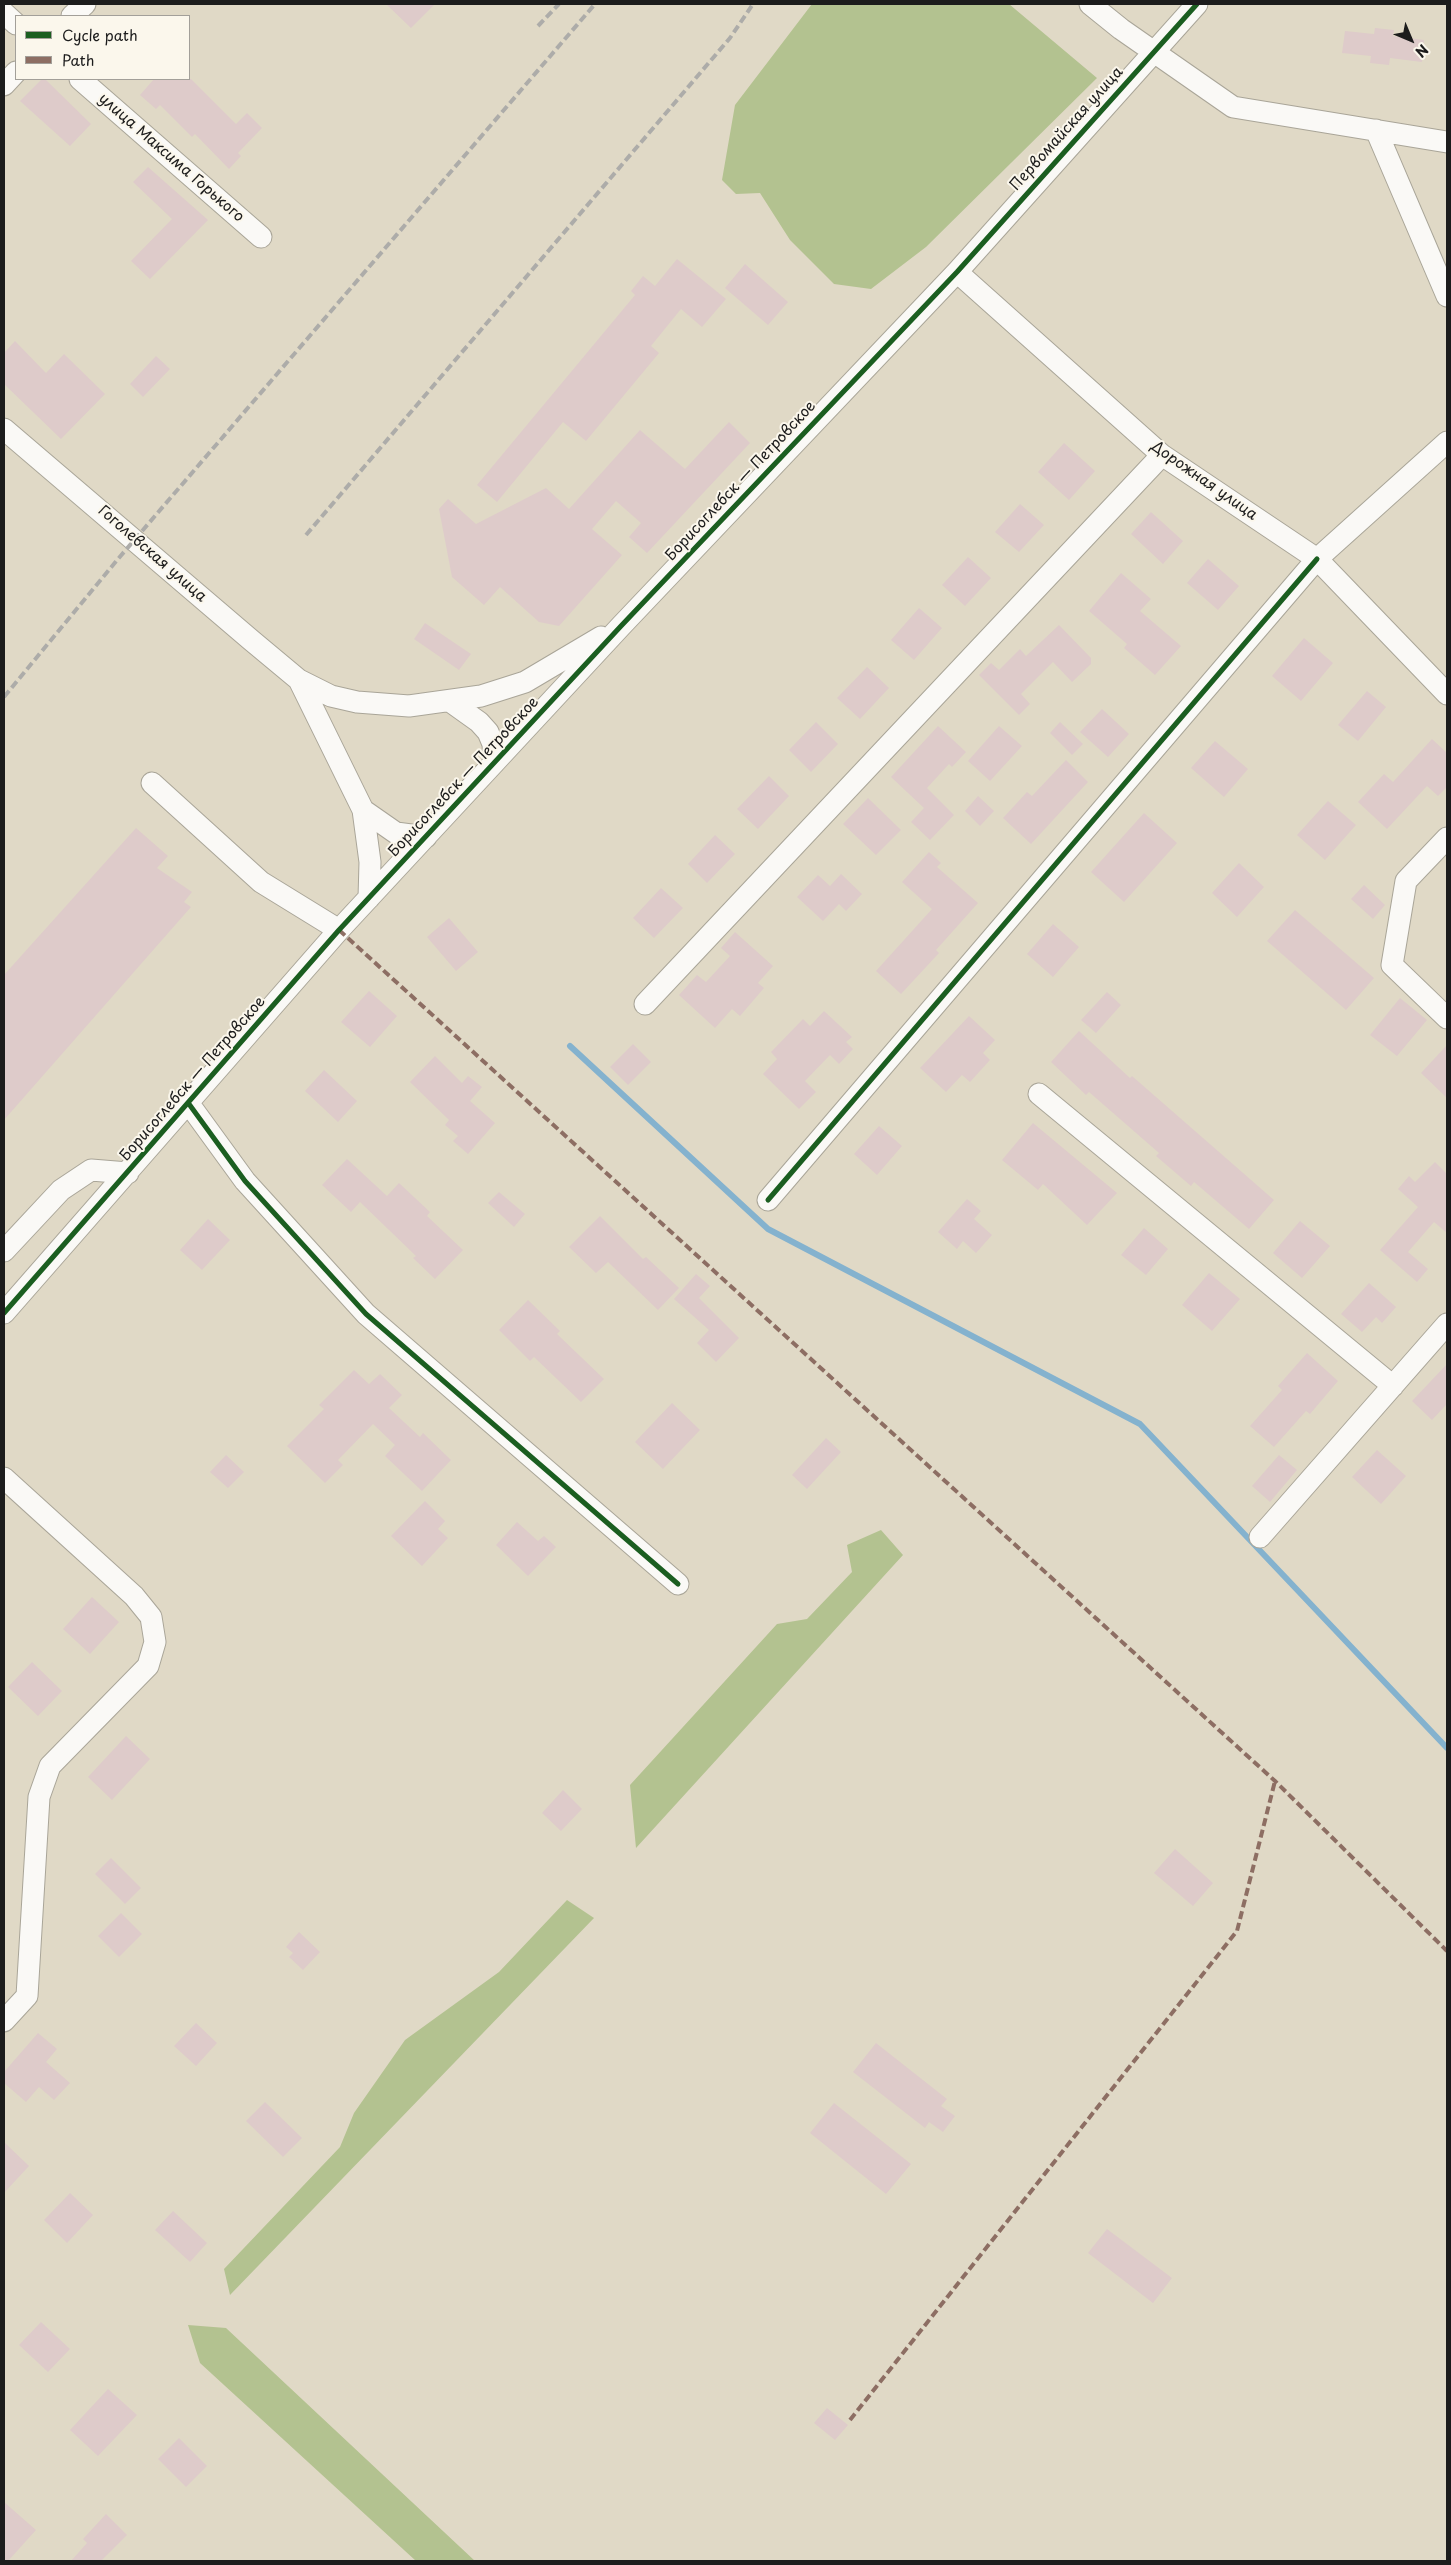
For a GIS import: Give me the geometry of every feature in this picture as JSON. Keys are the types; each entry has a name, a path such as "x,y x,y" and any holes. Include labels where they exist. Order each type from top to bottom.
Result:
{"street":[{"path":"73,15 85,4"},
{"path":"1090,4 1233,108 1447,142"},
{"name":"Первомайская улица","path":"956,272 1197,4"},
{"path":"4,13 15,23"},
{"path":"4,85 15,73"},
{"name":"улица Максима Горького","path":"81,80 261,237"},
{"path":"1376,130 1447,296"},
{"name":"Дорожная улица","path":"956,272 1162,455 1317,559 1447,694"},
{"name":"Борисоглебск — Петровское","path":"4,1313 339,930 621,626 956,272"},
{"name":"Гоголевская улица","path":"4,429 299,680"},
{"path":"768,1200 1317,559 1447,442"},
{"path":"645,1004 1162,455"},
{"path":"299,680 331,696 357,702 409,706 451,702 481,696 524,682 621,626"},
{"path":"299,680 363,810 370,862 369,898"},
{"path":"451,702 479,722 488,732 493,744 494,763"},
{"path":"152,783 261,882 339,930"},
{"path":"363,810 396,833 426,837"},
{"path":"1447,838 1406,881 1392,965 1447,1018"},
{"path":"1039,1094 1393,1386"},
{"path":"188,1104 246,1181 366,1314 678,1584"},
{"path":"4,1251 61,1190 91,1170 128,1173"},
{"path":"1260,1537 1447,1324"},
{"path":"4,1478 134,1596 151,1617 156,1642 148,1666 50,1766 39,1797 27,1996 4,2021"}],"green space":[{"path":"812,4 1009,4 1097,78 926,247 871,289 834,284 790,240 760,193 736,194 722,180 735,105"},
{"path":"881,1530 903,1555 636,1848 630,1785 777,1624 807,1619 852,1572 847,1545"},
{"path":"567,1900 594,1918 230,2295 224,2269 340,2147 354,2113 405,2040 499,1972"},
{"path":"188,2325 226,2328 475,2561 416,2561 200,2363"}],"building":[{"path":"386,4 435,4 411,28"},
{"path":"1375,28 1394,30 1393,36 1424,40 1422,62 1390,58 1389,65 1370,63 1371,56 1342,53 1345,31 1374,34"},
{"path":"191,79 236,124 247,113 262,128 238,153 241,156 229,169 195,134 192,137 160,105 156,109 140,95 153,80"},
{"path":"41,80 46,80 91,124 70,146 20,101"},
{"path":"148,167 208,220 150,279 131,261 172,219 133,182"},
{"path":"677,259 726,299 702,327 681,309 651,346 659,353 586,441 563,422 497,502 477,485 635,295 631,291 643,276 655,286"},
{"path":"745,264 788,302 768,325 725,288"},
{"path":"15,341 46,373 64,354 105,394 61,439 4,384 4,353"},
{"path":"156,356 170,369 143,397 130,384"},
{"path":"729,422 750,443 647,553 629,537 641,523 616,501 592,529 622,555 559,626 539,622 500,587 484,605 452,577 439,509 448,499 476,524 546,488 569,509 640,430 685,469"},
{"path":"1064,443 1095,471 1069,500 1038,472"},
{"path":"1020,504 1044,525 1019,552 995,532"},
{"path":"1151,512 1183,541 1163,564 1131,534"},
{"path":"968,557 991,578 965,606 942,585"},
{"path":"1208,559 1239,586 1218,610 1187,583"},
{"path":"1121,573 1151,599 1140,611 1181,646 1155,675 1124,648 1127,644 1089,611"},
{"path":"919,608 942,628 914,660 891,640"},
{"path":"425,623 471,654 459,670 414,639"},
{"path":"1059,625 1091,658 1091,664 1072,682 1053,662 1021,694 1030,704 1019,715 979,675 991,663 999,670 1020,649 1026,656"},
{"path":"1304,638 1333,663 1301,701 1272,676"},
{"path":"867,667 889,688 860,719 837,698"},
{"path":"1367,691 1386,707 1358,741 1338,725"},
{"path":"1102,709 1129,734 1108,757 1080,732"},
{"path":"816,722 838,744 811,772 789,750"},
{"path":"1060,722 1083,744 1072,755 1050,733"},
{"path":"938,726 966,752 952,767 949,764 927,788 954,815 930,840 911,822 924,808 891,777"},
{"path":"999,726 1022,746 990,781 968,761"},
{"path":"1432,739 1447,753 1447,787 1438,796 1427,786 1387,829 1358,802 1384,774 1393,782"},
{"path":"1215,741 1248,769 1224,797 1191,768"},
{"path":"1066,760 1088,782 1031,844 1003,818 1027,792 1032,796"},
{"path":"769,776 789,796 758,829 737,809"},
{"path":"978,796 994,811 980,826 965,811"},
{"path":"868,798 901,830 876,855 843,824"},
{"path":"1328,801 1356,825 1325,860 1297,835"},
{"path":"1144,813 1177,843 1124,902 1091,872"},
{"path":"136,828 168,856 157,868 192,892 184,902 191,907 4,1120 4,975"},
{"path":"715,835 735,854 707,883 688,864"},
{"path":"929,852 941,863 937,867 978,903 936,950 939,953 901,994 876,971 932,909 902,882"},
{"path":"1239,863 1264,887 1237,917 1212,893"},
{"path":"841,874 862,894 846,911 839,904 823,921 797,897 818,875 830,886"},
{"path":"1364,885 1385,905 1373,919 1351,899"},
{"path":"661,888 683,908 654,938 633,918"},
{"path":"1295,910 1374,978 1346,1010 1267,941"},
{"path":"449,918 478,952 456,971 427,937"},
{"path":"1053,924 1079,947 1053,977 1027,954"},
{"path":"735,932 773,966 758,983 764,988 740,1016 732,1009 715,1028 679,995 697,975 706,982 730,956 721,948"},
{"path":"369,991 397,1016 370,1047 341,1022"},
{"path":"1107,992 1121,1005 1096,1033 1081,1020"},
{"path":"1400,998 1427,1020 1397,1056 1370,1035"},
{"path":"824,1011 852,1037 846,1042 853,1049 839,1064 830,1055 805,1081 816,1092 799,1109 763,1074 777,1059 771,1052 803,1019 810,1026"},
{"path":"969,1016 995,1040 983,1053 990,1060 970,1082 962,1075 946,1092 920,1068"},
{"path":"1079,1031 1130,1078 1132,1076 1274,1200 1249,1229 1194,1182 1191,1186 1156,1156 1159,1153 1089,1092 1086,1095 1051,1062"},
{"path":"633,1044 651,1062 628,1085 610,1067"},
{"path":"1447,1045 1447,1098 1421,1073"},
{"path":"435,1056 462,1083 468,1076 482,1087 470,1101 495,1123 468,1154 453,1141 458,1136 445,1125 449,1120 410,1082"},
{"path":"324,1070 357,1101 338,1122 305,1091"},
{"path":"1033,1123 1117,1193 1087,1225 1043,1184 1038,1190 1002,1160"},
{"path":"879,1126 902,1146 877,1175 854,1154"},
{"path":"347,1159 387,1196 399,1183 430,1212 427,1216 463,1250 435,1279 413,1258 416,1256 360,1202 351,1212 322,1185"},
{"path":"1435,1162 1447,1174 1447,1233 1434,1222 1408,1252 1428,1269 1417,1282 1380,1250 1418,1207 1398,1189 1409,1176 1415,1182"},
{"path":"499,1192 525,1214 514,1227 488,1203"},
{"path":"967,1199 981,1211 974,1219 992,1235 976,1253 963,1241 957,1249 938,1232"},
{"path":"600,1216 643,1259 646,1257 679,1288 658,1310 608,1262 596,1273 569,1247"},
{"path":"208,1219 230,1240 202,1270 180,1250"},
{"path":"1300,1221 1330,1246 1302,1278 1273,1253"},
{"path":"1144,1228 1168,1249 1146,1275 1121,1255"},
{"path":"1209,1273 1240,1299 1212,1331 1182,1305"},
{"path":"696,1274 710,1286 699,1298 739,1338 716,1362 697,1343 709,1330 674,1299"},
{"path":"1369,1283 1396,1307 1382,1323 1376,1317 1362,1332 1341,1314"},
{"path":"528,1300 560,1331 557,1334 604,1379 581,1402 534,1357 530,1361 499,1330"},
{"path":"1307,1353 1338,1381 1310,1414 1306,1411 1274,1447 1250,1426 1282,1390 1278,1386"},
{"path":"1447,1364 1447,1404 1432,1420 1412,1401"},
{"path":"354,1370 369,1384 380,1374 402,1395 389,1408 420,1437 423,1433 451,1460 422,1491 385,1456 395,1445 373,1424 338,1460 343,1465 325,1483 287,1446 324,1409 319,1405"},
{"path":"672,1403 700,1430 663,1469 635,1442"},
{"path":"826,1438 841,1452 807,1489 792,1475"},
{"path":"1377,1450 1406,1476 1381,1504 1352,1477"},
{"path":"226,1455 244,1472 228,1488 210,1472"},
{"path":"1279,1455 1297,1470 1270,1502 1252,1486"},
{"path":"425,1501 445,1521 438,1529 448,1538 422,1566 391,1536"},
{"path":"517,1522 538,1541 544,1536 556,1547 528,1576 496,1545"},
{"path":"92,1597 119,1622 90,1654 63,1629"},
{"path":"32,1662 62,1691 38,1716 8,1687"},
{"path":"126,1736 150,1759 112,1800 88,1777"},
{"path":"563,1790 582,1809 561,1831 542,1813"},
{"path":"1175,1849 1213,1883 1193,1906 1154,1873"},
{"path":"111,1858 141,1888 125,1904 95,1874"},
{"path":"121,1913 142,1934 119,1957 98,1936"},
{"path":"299,1932 320,1952 303,1970 289,1957 293,1953 286,1947"},
{"path":"196,2023 217,2043 196,2066 174,2046"},
{"path":"38,2033 57,2049 46,2062 70,2083 54,2100 39,2087 26,2102 4,2083 4,2072"},
{"path":"876,2043 947,2099 941,2106 955,2116 943,2132 929,2122 925,2128 853,2072"},
{"path":"265,2102 302,2138 283,2157 246,2121"},
{"path":"834,2103 911,2164 886,2194 810,2133"},
{"path":"4,2142 29,2166 4,2193"},
{"path":"70,2193 93,2215 67,2243 44,2220"},
{"path":"173,2211 207,2243 190,2262 155,2230"},
{"path":"1107,2229 1172,2278 1153,2303 1088,2253"},
{"path":"41,2322 70,2349 48,2372 19,2345"},
{"path":"108,2389 137,2415 98,2456 70,2430"},
{"path":"827,2408 848,2425 835,2440 814,2423"},
{"path":"179,2438 207,2466 186,2487 158,2459"},
{"path":"4,2502 36,2530 8,2561 4,2561"},
{"path":"106,2514 127,2535 101,2561 71,2561 87,2543 83,2539"}],"waterway":[{"path":"570,1046 768,1229 1140,1424 1447,1748"}],"railway":[{"path":"538,26 559,4"},
{"path":"4,697 118,559 595,4"},
{"path":"306,535 730,38 753,4"}],"marked path":[{"path":"339,930 1275,1781 1447,1951"},
{"path":"850,2420 1237,1931 1275,1781"}],"cycle path":[{"path":"4,1313 339,930 621,626 957,272 1197,4"},
{"path":"768,1200 1317,559"},
{"path":"189,1104 245,1181 366,1314 678,1584"}]}
